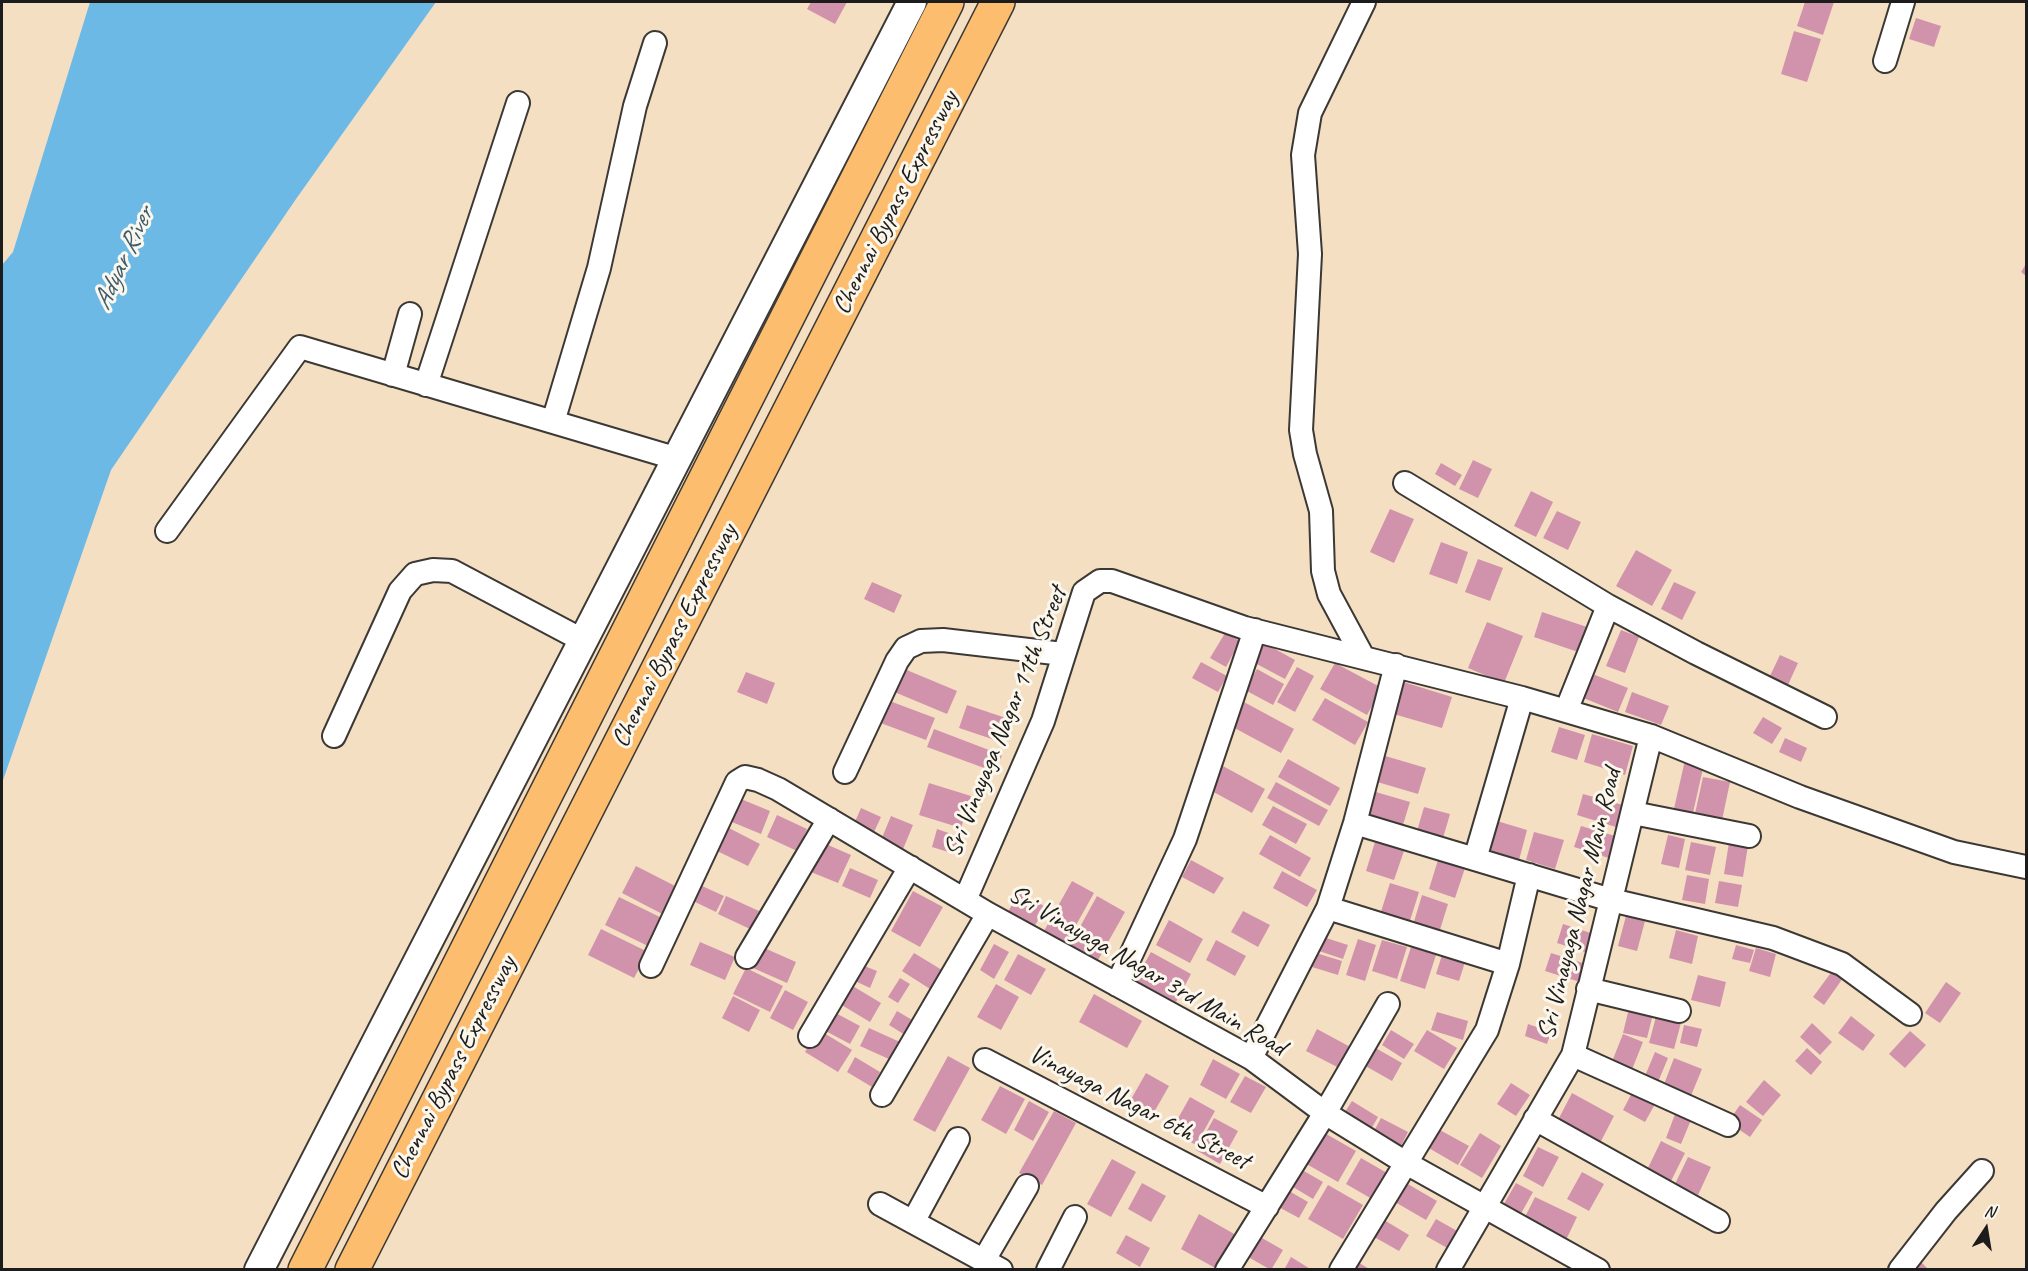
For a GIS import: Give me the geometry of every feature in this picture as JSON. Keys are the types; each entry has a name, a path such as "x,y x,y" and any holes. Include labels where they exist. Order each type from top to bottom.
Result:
{"highway":[{"name":"Chennai Bypass Expressway","path":"305,1269 947,2"},
{"name":"Chennai Bypass Expressway","path":"352,1269 998,2"}],"street":[{"path":"259,1269 912,2"},
{"path":"1363,657 1329,594 1323,571 1322,511 1305,454 1301,430 1310,254 1303,155 1310,113 1364,2"},
{"path":"1884,61 1903,2"},
{"path":"553,422 599,268 635,106 655,43"},
{"path":"426,385 518,103"},
{"path":"393,375 410,314"},
{"path":"167,531 300,347 678,459"},
{"path":"1406,483 1608,606 1696,654 1825,717"},
{"path":"334,736 400,591 415,574 434,570 452,571 584,640"},
{"name":"Sri Vinayaga Nagar 11th Street","path":"965,900 1039,731 1084,592 1100,581 1112,581 1255,630"},
{"path":"1566,711 1608,606"},
{"path":"1117,984 1185,839 1255,630 1522,698 1651,736 1800,797 1954,852 2026,867"},
{"path":"845,771 897,661 906,648 921,641 944,640 1063,654"},
{"path":"1251,1058 1328,908 1355,823 1396,665"},
{"path":"1475,859 1522,698"},
{"name":"Sri Vinayaga Nagar Main Road","path":"1448,1269 1573,1055 1651,736"},
{"name":"Sri Vinayaga Nagar 3rd Main Road","path":"651,966 737,783 745,777 758,780 829,819 988,914 1251,1058 1325,1113 1406,1163 1483,1208 1598,1269"},
{"path":"1632,813 1749,836"},
{"path":"747,957 829,819"},
{"path":"1355,823 1611,900 1782,941 1842,964 1910,1014"},
{"path":"810,1036 910,867"},
{"path":"1341,1269 1487,1030 1508,964 1529,875"},
{"path":"1328,908 1508,964"},
{"path":"882,1095 988,914"},
{"path":"1588,989 1679,1011"},
{"path":"1227,1269 1325,1113 1388,1004"},
{"path":"1573,1055 1728,1125"},
{"name":"Vinayaga Nagar 6th Street","path":"985,1060 1267,1207"},
{"path":"1535,1119 1718,1221"},
{"path":"914,1222 958,1138"},
{"path":"1900,1269 1946,1211 1982,1172"},
{"path":"880,1204 992,1265 1027,1186"},
{"path":"1048,1269 1075,1217"}],"water":[{"name":"Adyar River","path":"90,2 436,2 296,199 111,470 2,783 2,265 13,252"}],"building":[{"path":"811,2 847,2 835,24 807,9"},
{"path":"1805,2 1834,2 1823,35 1797,26"},
{"path":"1916,18 1941,26 1934,47 1909,39"},
{"path":"1794,31 1821,39 1807,82 1781,74"},
{"path":"2026,264 2026,276 2021,272"},
{"path":"1473,460 1492,469 1478,498 1459,489"},
{"path":"1441,463 1462,475 1455,486 1435,474"},
{"path":"1531,491 1553,502 1536,537 1514,526"},
{"path":"1390,509 1414,519 1394,563 1370,552"},
{"path":"1557,511 1581,522 1568,550 1543,538"},
{"path":"1441,542 1468,552 1457,584 1429,574"},
{"path":"1636,550 1672,570 1652,606 1616,586"},
{"path":"1478,559 1503,568 1490,601 1465,592"},
{"path":"872,582 902,595 894,613 864,599"},
{"path":"1674,582 1696,592 1682,620 1661,609"},
{"path":"1542,612 1587,627 1578,652 1534,637"},
{"path":"1487,622 1523,636 1504,683 1468,668"},
{"path":"1621,630 1639,637 1625,673 1606,666"},
{"path":"1225,633 1240,641 1226,667 1210,658"},
{"path":"1264,643 1295,660 1285,679 1253,662"},
{"path":"1780,655 1798,663 1787,687 1769,678"},
{"path":"1201,662 1227,676 1218,692 1192,678"},
{"path":"1335,663 1382,688 1367,715 1320,689"},
{"path":"1297,667 1314,676 1295,712 1277,702"},
{"path":"902,668 957,691 947,714 892,691"},
{"path":"1257,669 1284,684 1273,705 1245,690"},
{"path":"746,672 775,683 767,704 737,692"},
{"path":"1590,673 1628,688 1618,712 1581,697"},
{"path":"1400,681 1452,697 1442,728 1390,713"},
{"path":"1632,692 1669,706 1661,725 1625,712"},
{"path":"1325,698 1368,722 1355,745 1312,720"},
{"path":"887,700 935,718 926,740 878,722"},
{"path":"1242,701 1294,729 1281,753 1229,725"},
{"path":"967,705 1012,720 1004,743 959,728"},
{"path":"1763,717 1782,728 1772,744 1753,733"},
{"path":"1559,727 1585,735 1577,760 1551,752"},
{"path":"934,729 1002,755 995,772 927,747"},
{"path":"1592,734 1633,746 1625,775 1584,762"},
{"path":"1785,738 1807,748 1801,762 1779,752"},
{"path":"1382,755 1426,768 1418,794 1374,781"},
{"path":"1288,759 1340,788 1330,806 1278,777"},
{"path":"1685,760 1704,764 1692,817 1673,813"},
{"path":"1223,766 1265,789 1252,813 1210,790"},
{"path":"1703,777 1730,782 1721,825 1694,818"},
{"path":"1276,782 1328,810 1319,826 1267,798"},
{"path":"929,783 971,796 961,828 919,815"},
{"path":"1369,790 1410,802 1402,828 1361,816"},
{"path":"1583,794 1623,805 1616,827 1577,815"},
{"path":"741,799 770,811 761,834 732,822"},
{"path":"1273,806 1307,824 1296,844 1262,825"},
{"path":"1424,807 1450,814 1443,838 1417,831"},
{"path":"861,808 881,817 874,832 854,824"},
{"path":"777,815 807,829 797,851 767,837"},
{"path":"891,816 913,825 901,854 879,845"},
{"path":"1497,821 1527,830 1519,860 1487,851"},
{"path":"1581,826 1622,838 1615,860 1574,847"},
{"path":"727,827 760,844 748,866 715,850"},
{"path":"937,829 963,838 958,855 932,847"},
{"path":"1534,832 1564,840 1555,869 1526,860"},
{"path":"1270,835 1311,858 1300,877 1259,854"},
{"path":"1668,835 1685,839 1679,868 1661,864"},
{"path":"1730,836 1749,839 1743,877 1724,874"},
{"path":"819,841 851,855 838,883 806,870"},
{"path":"1375,842 1404,851 1394,880 1366,871"},
{"path":"1691,842 1716,847 1710,875 1685,870"},
{"path":"1191,860 1224,878 1214,894 1182,877"},
{"path":"1438,860 1465,868 1455,898 1429,889"},
{"path":"636,866 681,889 666,916 622,893"},
{"path":"850,868 878,880 870,898 842,886"},
{"path":"1282,871 1317,890 1307,907 1273,888"},
{"path":"1687,875 1709,879 1705,904 1682,900"},
{"path":"1072,881 1094,893 1066,943 1044,931"},
{"path":"1719,881 1742,885 1738,907 1715,903"},
{"path":"1390,883 1419,892 1408,927 1379,918"},
{"path":"700,885 724,896 716,912 693,901"},
{"path":"913,891 943,907 920,947 891,931"},
{"path":"1019,892 1046,907 1034,927 1008,912"},
{"path":"1422,895 1448,904 1439,933 1413,925"},
{"path":"726,896 759,911 750,929 718,914"},
{"path":"1097,896 1125,912 1098,960 1070,945"},
{"path":"619,897 666,920 652,948 605,925"},
{"path":"1243,911 1270,925 1258,947 1231,932"},
{"path":"1626,916 1645,921 1637,951 1618,946"},
{"path":"1169,920 1203,939 1190,963 1156,945"},
{"path":"1563,924 1600,936 1594,955 1557,943"},
{"path":"601,929 648,952 634,978 588,955"},
{"path":"1676,930 1698,936 1692,964 1669,958"},
{"path":"1323,937 1348,945 1343,959 1319,951"},
{"path":"1358,939 1376,945 1365,981 1346,975"},
{"path":"1216,940 1246,956 1235,976 1206,960"},
{"path":"1382,940 1407,947 1397,979 1372,971"},
{"path":"700,942 735,957 725,980 690,965"},
{"path":"994,944 1009,952 994,979 980,970"},
{"path":"1736,945 1754,950 1750,963 1732,959"},
{"path":"762,947 796,962 787,983 753,968"},
{"path":"1411,947 1436,955 1425,989 1400,981"},
{"path":"1756,948 1776,954 1770,977 1749,971"},
{"path":"1151,952 1191,974 1176,1002 1135,980"},
{"path":"914,953 942,970 930,989 902,971"},
{"path":"1316,953 1342,961 1338,975 1312,967"},
{"path":"1551,953 1586,964 1580,982 1545,971"},
{"path":"1018,954 1046,969 1031,995 1004,980"},
{"path":"1442,955 1465,962 1459,981 1436,974"},
{"path":"862,965 877,971 870,988 855,981"},
{"path":"746,968 783,986 770,1012 733,994"},
{"path":"1833,970 1843,978 1824,1005 1813,997"},
{"path":"1698,975 1726,982 1720,1007 1691,1000"},
{"path":"900,978 910,984 898,1003 888,997"},
{"path":"1946,982 1961,993 1940,1023 1925,1013"},
{"path":"996,984 1019,997 1001,1030 977,1017"},
{"path":"851,985 881,1003 870,1022 840,1004"},
{"path":"785,990 808,1002 793,1030 770,1018"},
{"path":"1094,994 1142,1021 1127,1048 1079,1022"},
{"path":"733,996 760,1010 749,1032 722,1018"},
{"path":"1629,1008 1653,1014 1647,1038 1623,1033"},
{"path":"830,1010 860,1026 850,1044 820,1028"},
{"path":"897,1011 914,1021 905,1035 889,1025"},
{"path":"1437,1012 1468,1021 1463,1040 1431,1030"},
{"path":"1657,1013 1682,1019 1674,1049 1649,1043"},
{"path":"1851,1016 1875,1035 1863,1051 1838,1033"},
{"path":"1812,1023 1832,1042 1820,1055 1800,1037"},
{"path":"1528,1024 1551,1032 1547,1044 1525,1036"},
{"path":"1684,1025 1702,1029 1697,1047 1680,1043"},
{"path":"869,1028 900,1042 891,1060 860,1046"},
{"path":"1317,1029 1356,1050 1345,1071 1306,1051"},
{"path":"819,1030 852,1050 838,1072 805,1052"},
{"path":"1391,1030 1414,1044 1404,1059 1382,1045"},
{"path":"1427,1030 1457,1048 1444,1069 1414,1051"},
{"path":"1910,1031 1926,1045 1905,1068 1889,1054"},
{"path":"1623,1034 1643,1042 1631,1072 1611,1064"},
{"path":"1372,1046 1402,1063 1392,1081 1362,1064"},
{"path":"1807,1048 1822,1062 1811,1075 1795,1061"},
{"path":"1655,1052 1668,1058 1658,1082 1645,1076"},
{"path":"948,1056 970,1068 935,1132 913,1120"},
{"path":"855,1057 880,1072 872,1087 847,1072"},
{"path":"1674,1058 1702,1069 1690,1098 1663,1087"},
{"path":"1213,1059 1240,1074 1226,1099 1200,1085"},
{"path":"1146,1073 1169,1086 1149,1121 1126,1108"},
{"path":"1245,1076 1266,1087 1251,1113 1230,1102"},
{"path":"1764,1080 1781,1095 1763,1116 1746,1102"},
{"path":"1511,1083 1530,1095 1516,1116 1497,1104"},
{"path":"1636,1085 1659,1097 1645,1122 1623,1110"},
{"path":"1000,1086 1025,1099 1006,1134 981,1120"},
{"path":"1572,1093 1614,1116 1599,1145 1557,1122"},
{"path":"1190,1097 1215,1111 1196,1145 1171,1131"},
{"path":"1029,1101 1049,1112 1033,1141 1014,1130"},
{"path":"1352,1101 1378,1117 1370,1131 1343,1115"},
{"path":"1740,1105 1762,1120 1750,1137 1728,1122"},
{"path":"1677,1109 1693,1115 1681,1144 1666,1138"},
{"path":"1054,1111 1076,1123 1042,1185 1019,1173"},
{"path":"1214,1118 1238,1131 1220,1164 1196,1150"},
{"path":"1381,1118 1408,1132 1400,1148 1373,1133"},
{"path":"1438,1129 1469,1146 1458,1165 1427,1147"},
{"path":"1321,1131 1356,1151 1338,1182 1303,1162"},
{"path":"1480,1133 1501,1146 1482,1178 1460,1165"},
{"path":"1661,1141 1685,1153 1671,1181 1647,1170"},
{"path":"1538,1147 1559,1157 1543,1187 1523,1176"},
{"path":"1688,1157 1711,1167 1698,1195 1675,1184"},
{"path":"1361,1158 1387,1173 1372,1199 1346,1184"},
{"path":"1112,1159 1136,1172 1111,1217 1087,1204"},
{"path":"1297,1167 1323,1182 1313,1199 1288,1184"},
{"path":"1582,1172 1604,1184 1589,1211 1567,1199"},
{"path":"1142,1183 1166,1196 1151,1222 1128,1209"},
{"path":"1406,1183 1437,1201 1426,1220 1395,1202"},
{"path":"1516,1183 1533,1192 1518,1219 1501,1209"},
{"path":"1328,1185 1363,1205 1343,1239 1308,1219"},
{"path":"1284,1188 1308,1202 1299,1218 1275,1205"},
{"path":"1535,1197 1577,1217 1565,1242 1523,1221"},
{"path":"1199,1214 1236,1235 1217,1269 1181,1249"},
{"path":"1379,1217 1409,1235 1399,1251 1369,1234"},
{"path":"1436,1219 1459,1232 1449,1249 1426,1236"},
{"path":"1255,1234 1283,1250 1271,1270 1243,1254"},
{"path":"1126,1235 1150,1248 1140,1267 1116,1253"},
{"path":"1291,1257 1312,1270 1284,1270"},
{"path":"1351,1258 1371,1270 1345,1270"},
{"path":"1921,1262 1929,1270 1914,1270"}]}
